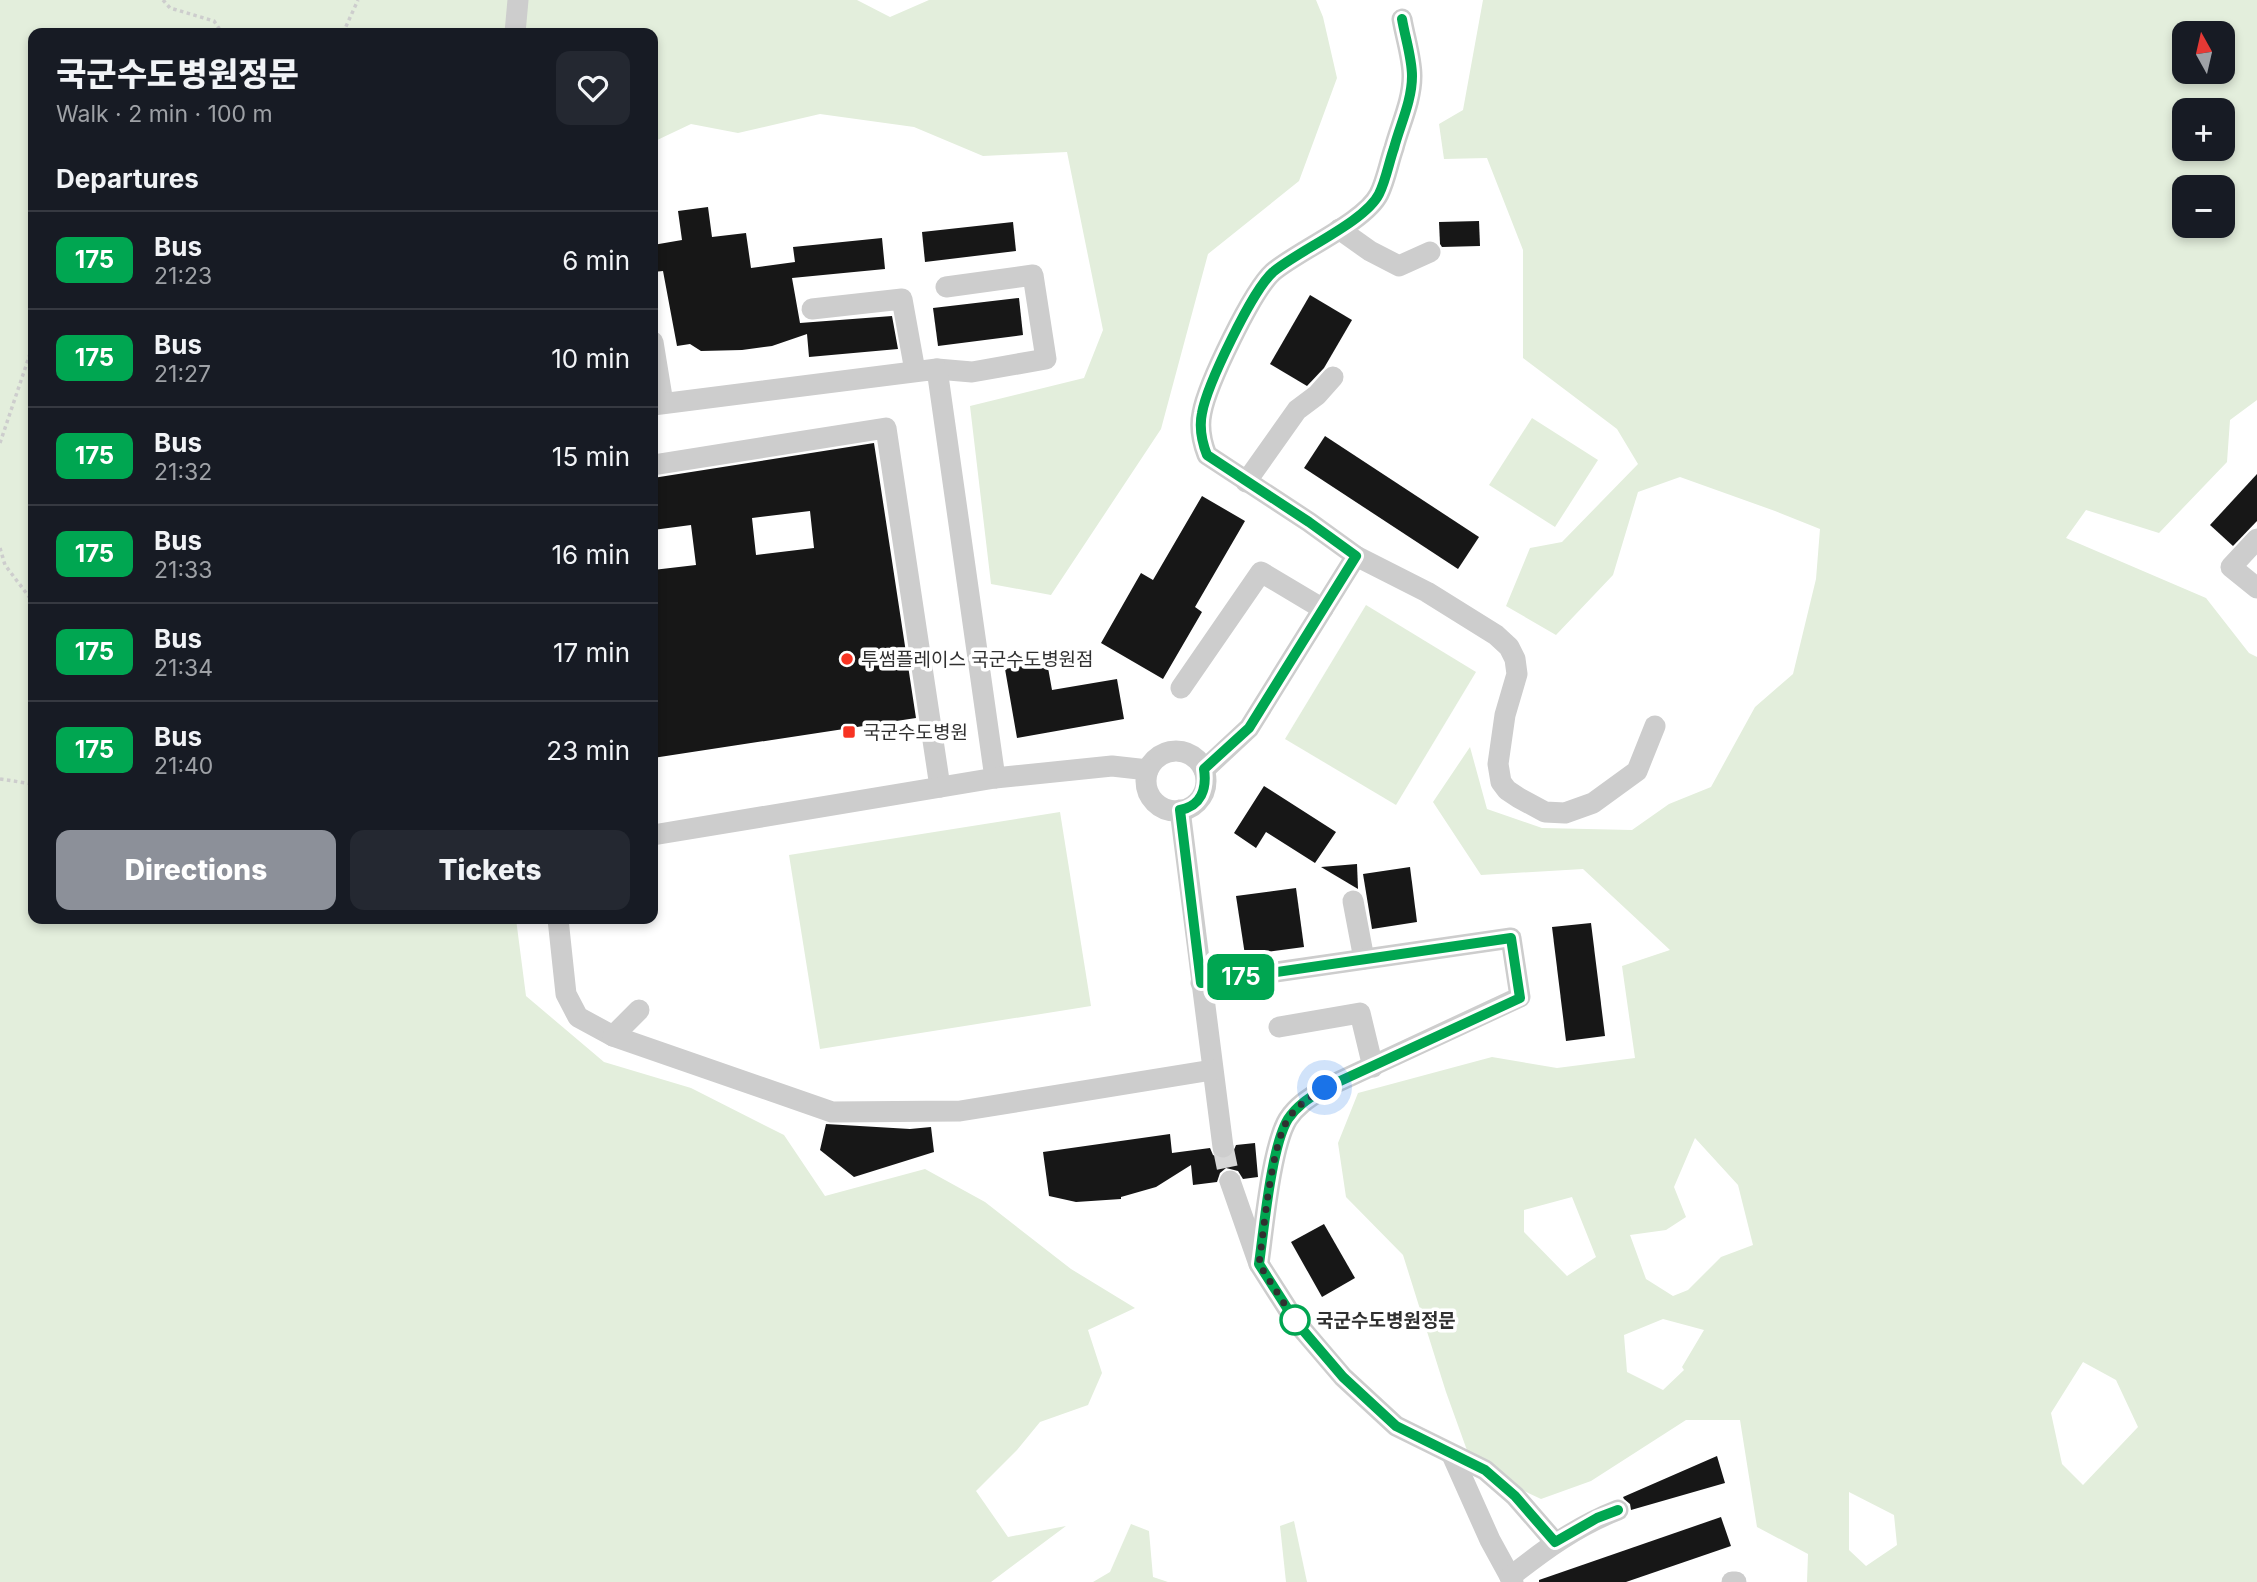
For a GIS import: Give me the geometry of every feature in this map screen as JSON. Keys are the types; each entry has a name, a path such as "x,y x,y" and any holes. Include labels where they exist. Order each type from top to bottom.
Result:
{"street":[{"path":"515,28 518,0"},
{"path":"1402,19 1412,75 1409,101 1379,195 1339,229 1273,273 1261,286 1208,391 1201,416 1202,439 1207,455 1356,556 1427,592 1496,635 1509,647 1515,659 1517,674 1505,715 1498,764 1501,782 1519,798 1545,812 1555,813 1564,813 1593,803 1637,771 1655,726"},
{"path":"1339,229 1370,251 1399,266 1430,252"},
{"path":"658,404 915,371 937,369 972,372 1046,359 1033,275 946,287"},
{"path":"812,309 902,299 915,371"},
{"path":"937,369 995,778"},
{"path":"1246,482 1297,410 1317,395 1333,377"},
{"path":"658,464 886,428 940,787"},
{"path":"2257,539 2231,567 2257,588"},
{"path":"1204,769 1249,728 1356,556"},
{"path":"1181,688 1261,572 1323,608"},
{"path":"1178,751 1188,754 1199,761 1204,769 1206,782 1203,793 1195,804 1180,810 1170,810 1153,800 1148,791 1148,770 1161,755 1178,751"},
{"path":"658,834 995,778 1112,766 1148,770"},
{"path":"1180,810 1223,1147"},
{"path":"1353,901 1364,959"},
{"path":"559,924 566,994 578,1017 613,1036 832,1112 960,1111 1212,1070"},
{"path":"1201,983 1511,938 1520,998 1325,1088 1300,1103 1287,1121 1279,1146 1259,1264"},
{"path":"613,1036 639,1010"},
{"path":"1279,1027 1360,1013 1373,1067"},
{"path":"1230,1181 1259,1264 1296,1322 1343,1377 1396,1426 1485,1470 1515,1496 1555,1542"},
{"path":"1452,1455 1490,1540 1511,1579 1555,1542 1597,1518 1618,1510"}],"path":[{"path":"163,0 170,8 214,21 219,28"},
{"path":"345,28 358,0"},
{"path":"0,443 28,360"},
{"path":"0,548 5,565 28,595"},
{"path":"0,779 28,784"}],"green space":[{"path":"0,0 857,0 890,17 929,0 1316,0 1323,17 1337,78 1299,181 1208,254 1161,429 1051,595 991,584 970,406 1084,378 1103,330 1067,152 983,156 914,127 820,114 738,133 691,124 658,140 658,28 28,28 28,924 517,924 526,996 604,1062 691,1088 784,1135 825,1196 925,1169 985,1202 1071,1269 1135,1308 1088,1330 1102,1373 1088,1405 1040,1422 1017,1450 976,1491 1008,1537 1066,1526 991,1582 0,1582"},
{"path":"1483,0 2257,0 2257,400 2230,420 2227,462 2159,533 2086,510 2066,538 2206,598 2249,653 2257,657 2257,1582 1807,1582 1808,1554 1757,1527 1740,1420 1686,1420 1591,1481 1541,1499 1473,1467 1446,1392 1403,1255 1346,1197 1338,1143 1358,1093 1492,1057 1557,1068 1635,1058 1622,966 1670,950 1583,869 1481,875 1433,802 1470,747 1487,809 1542,828 1632,830 1669,804 1711,787 1755,707 1793,674 1816,579 1820,529 1680,477 1638,492 1613,575 1556,635 1506,606 1530,548 1562,542 1638,464 1617,429 1523,358 1523,250 1487,158 1444,159 1439,124 1463,110","holes":["1695,1138 1738,1185 1753,1245 1721,1257 1688,1290 1673,1296 1646,1279 1630,1235 1666,1230 1686,1217 1674,1187","1572,1197 1596,1257 1567,1276 1524,1232 1524,1210","1663,1319 1704,1330 1682,1367 1684,1370 1663,1390 1627,1372 1624,1335","2083,1362 2116,1380 2138,1427 2083,1485 2062,1464 2051,1413","1849,1492 1894,1515 1897,1545 1866,1566 1849,1550"]},
{"path":"1532,418 1598,460 1555,527 1489,485"},
{"path":"1366,605 1476,672 1396,805 1285,739"},
{"path":"1060,812 1091,1006 820,1049 789,855"},
{"path":"1294,1521 1307,1582 1286,1582 1280,1526"},
{"path":"1131,1524 1149,1531 1153,1577 1168,1582 1093,1582 1110,1572"}],"building":[{"path":"708,207 712,237 746,233 751,268 795,262 793,247 882,238 885,269 792,278 800,323 892,316 898,349 809,357 807,334 772,346 742,350 701,351 690,344 677,346 663,271 658,272 658,244 682,240 678,211"},
{"path":"1479,221 1480,246 1442,247 1440,244 1439,222"},
{"path":"1013,222 1016,251 925,262 922,232"},
{"path":"1310,295 1352,320 1324,368 1307,386 1270,364"},
{"path":"1019,298 1023,335 938,346 933,308"},
{"path":"1325,436 1479,537 1458,569 1304,468"},
{"path":"874,443 916,718 658,757 658,569 696,565 691,525 658,529 658,477","holes":["810,511 814,548 756,555 752,518"]},
{"path":"2257,474 2257,521 2233,546 2210,525"},
{"path":"1202,496 1245,521 1195,607 1202,612 1163,679 1101,643 1141,573 1153,580"},
{"path":"1047,662 1052,690 1117,679 1124,719 1017,738 1005,669"},
{"path":"1264,786 1336,832 1315,863 1266,832 1256,848 1234,833"},
{"path":"1357,864 1358,889 1321,867"},
{"path":"1410,867 1417,922 1372,929 1363,874"},
{"path":"1296,888 1304,947 1245,955 1236,896"},
{"path":"1591,923 1605,1036 1566,1041 1552,927"},
{"path":"826,1124 910,1129 931,1127 934,1152 854,1177 820,1150"},
{"path":"1170,1134 1172,1153 1210,1148 1213,1155 1224,1160 1231,1157 1236,1145 1255,1143 1258,1177 1243,1179 1238,1171 1226,1168 1220,1173 1217,1182 1193,1185 1191,1165 1156,1187 1121,1199 1076,1202 1049,1196 1043,1152"},
{"path":"1324,1224 1355,1278 1322,1297 1291,1242"},
{"path":"1717,1456 1725,1483 1631,1510 1630,1504 1623,1497"},
{"path":"1721,1517 1731,1546 1626,1582 1539,1582 1539,1580"}],"tunnel":[{"path":"1223,1147 1230,1181"}],"bus line":[{"name":"175","path":"1402,19 1412,75 1409,101 1379,195 1339,229 1273,273 1261,286 1208,391 1201,416 1202,439 1207,455 1356,556 1249,728 1204,769 1206,782 1203,793 1195,804 1180,810 1201,983 1511,938 1520,998 1325,1088 1300,1103 1287,1121 1279,1146 1259,1264 1296,1322 1343,1377 1396,1426 1485,1470 1515,1496 1555,1542 1597,1518 1618,1510"}],"place":[{"name":"투썸플레이스 국군수도병원점","path":"847,659"},
{"name":"국군수도병원","path":"849,732"},
{"name":"국군수도병원정문","path":"1295,1320"}],"route":[{"path":"1295,1320 1296,1322 1259,1264 1272,1179 1287,1121 1300,1103 1325,1088"}]}
